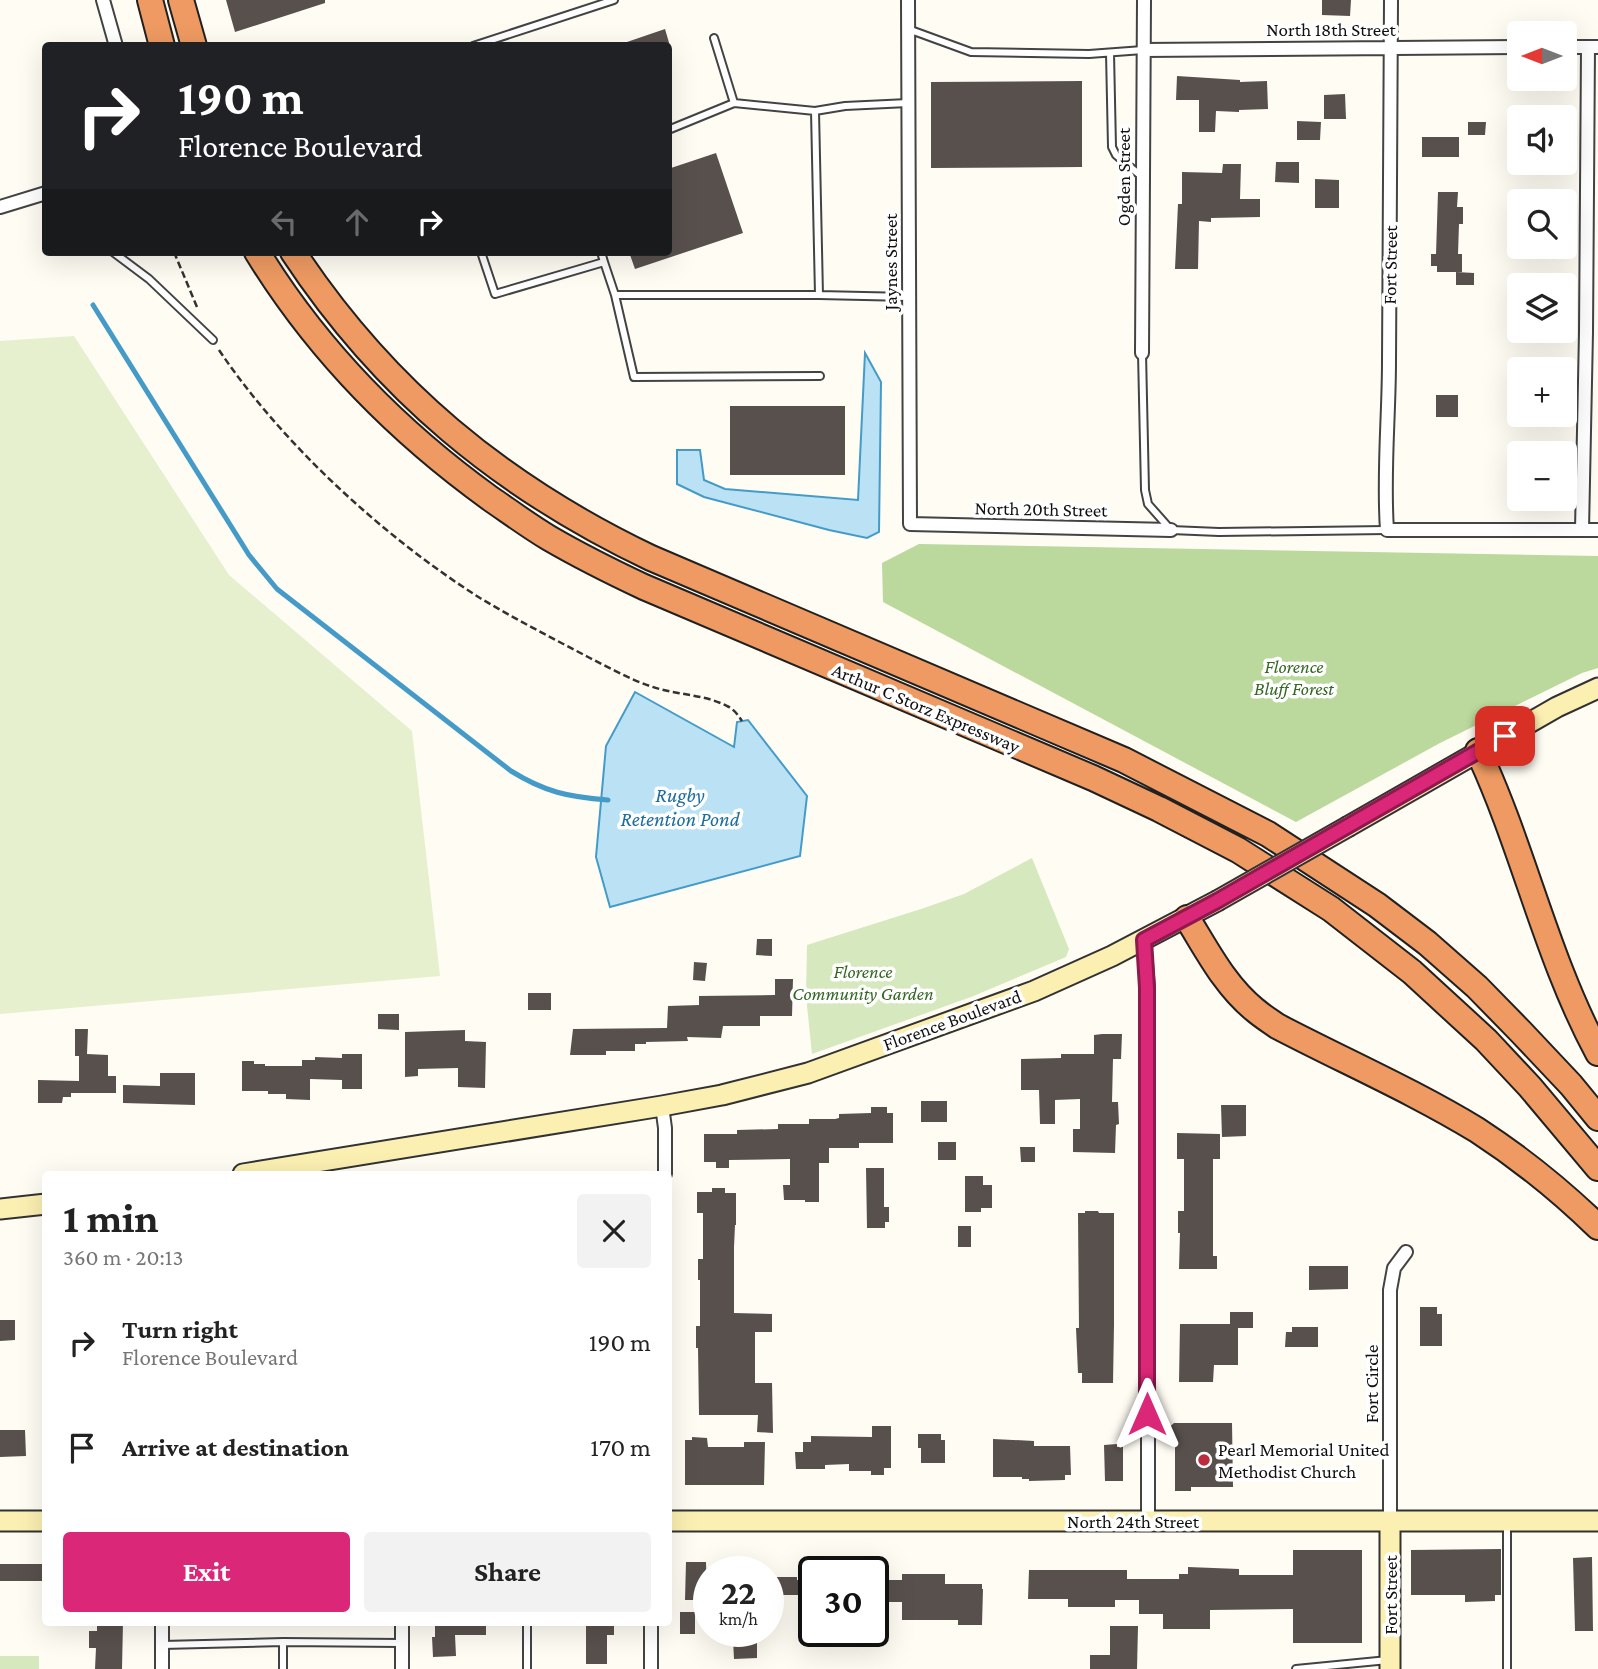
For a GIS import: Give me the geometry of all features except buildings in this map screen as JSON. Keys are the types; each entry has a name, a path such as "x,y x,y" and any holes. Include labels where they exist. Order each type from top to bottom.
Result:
{"highway":[{"path":"150,0 161,42"},
{"path":"181,0 193,42"},
{"name":"Arthur C Storz Expressway","path":"259,256 306,322 370,396 406,432 450,469 503,507 548,537 644,587 1093,778 1238,850 1331,909 1412,972 1486,1040 1530,1087 1598,1168"},
{"name":"Arthur C Storz Expressway","path":"296,256 336,312 391,376 481,456 542,499 605,536 651,558 1124,761 1268,834 1377,905 1427,943 1477,987 1521,1032 1598,1118"},
{"path":"1478,751 1545,932 1598,1053"},
{"path":"1186,918 1234,990 1255,1011 1278,1026 1437,1107 1478,1131 1522,1162 1598,1227"}],"street":[{"path":"103,0 115,42"},
{"name":"Jaynes Street","path":"908,0 910,524"},
{"name":"Ogden Street","path":"1142,353 1144,0"},
{"name":"Fort Street","path":"1387,530 1391,0"},
{"name":"North 18th Street","path":"1143,50 1507,47"},
{"path":"1582,530 1593,47"},
{"path":"0,207 42,194"},
{"name":"North 20th Street","path":"910,524 1171,530"},
{"path":"1387,530 1598,530"},
{"name":"Florence Boulevard","path":"262,1171 662,1107 808,1073 1034,990 1144,940 1478,751 1598,688"},
{"path":"1144,940 1147,988 1147,1520"},
{"path":"662,1107 665,1171"},
{"path":"0,1209 42,1204"},
{"name":"Fort Circle","path":"1390,1521 1390,1290 1394,1268 1406,1252"},
{"path":"0,1521 42,1521"},
{"name":"North 24th Street","path":"672,1521 1598,1521"},
{"name":"Fort Street","path":"1390,1521 1390,1664"},
{"path":"162,1626 162,1669"},
{"path":"402,1626 402,1669"},
{"path":"651,1626 651,1669"}],"lane":[{"path":"485,42 614,0"},
{"path":"908,29 971,52 1110,53 1143,50"},
{"path":"713,38 734,103"},
{"path":"1110,53 1112,147 1116,155 1142,177"},
{"path":"672,128 734,103 815,111 845,106 908,103"},
{"path":"815,111 819,295"},
{"path":"118,256 149,279 213,340"},
{"path":"482,256 495,295 604,262"},
{"path":"602,256 615,295 634,377 821,376"},
{"path":"615,295 909,297"},
{"path":"1142,353 1145,490 1148,505 1171,530 1387,530"},
{"path":"1507,1521 1507,1669"},
{"path":"527,1626 527,1669"},
{"path":"283,1642 283,1669"},
{"path":"162,1645 402,1643"},
{"path":"1296,1669 1361,1661 1390,1664"}],"path":[{"path":"176,256 190,294 213,340 238,378 295,444 345,493 418,554 480,598 587,656 649,686 728,706 742,721"}],"green space":[{"path":"74,336 229,575 412,731 440,976 0,1014 0,341"},
{"name":"Florence Bluff Forest","path":"919,544 1598,556 1598,668 1582,673 1440,743 1296,822 883,602 882,563"},
{"name":"Florence Community Garden","path":"1032,858 1069,949 1066,957 971,997 812,1054 806,996 807,945 964,894"},
{"path":"0,1656 39,1656 39,1669 0,1669"}],"water":[{"path":"865,353 881,382 879,532 867,538 829,530 704,497 677,484 677,450 700,450 704,480 725,489 858,500"},
{"name":"Rugby Retention Pond","path":"635,692 734,747 737,722 748,720 807,796 800,856 610,907 596,857 606,746"}],"waterway":[{"path":"93,305 249,555 277,589 511,771 557,792 608,800"}],"place":[{"name":"Pearl Memorial United Methodist Church","path":"1204,1460"}],"route":[{"path":"1147,1414 1147,988 1144,940 1505,736"}]}
